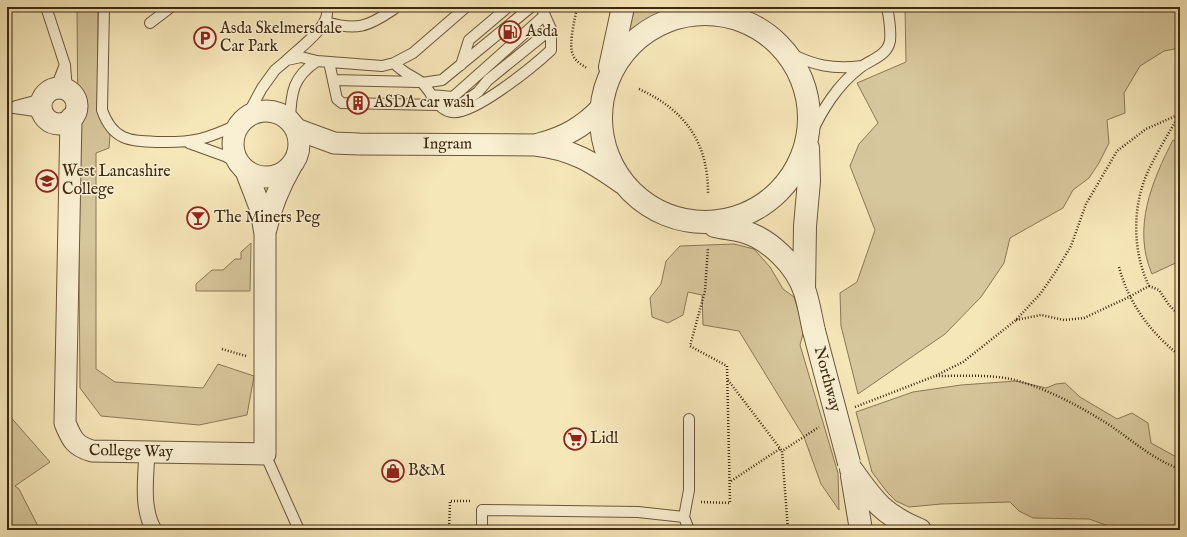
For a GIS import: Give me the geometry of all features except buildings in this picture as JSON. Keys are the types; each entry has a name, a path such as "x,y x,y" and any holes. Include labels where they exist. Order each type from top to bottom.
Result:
{"street":[{"path":"623,7 601,108 602,135 609,160 622,183 644,203 670,217 698,223 734,220 767,204 792,178 808,141"},
{"name":"Northway","path":"607,82 619,59 636,39 658,24 690,15 727,12 764,31 787,52 802,78 810,107 808,141 809,181 805,226 804,290 850,466 861,530"},
{"path":"72,93 76,104 76,110 65,120 48,120 52,97 72,93"},
{"name":"Ingram","path":"535,145 555,140 572,132 587,123 601,108"},
{"path":"265,234 270,210 278,188 300,149 299,138 293,124 273,111 257,111 243,120 234,134 232,144 234,154 243,167 259,203 265,234 265,454"},
{"name":"College Way","path":"65,120 69,149 65,423 72,438 80,447 92,451 265,454"},
{"name":"Ingram","path":"293,124 334,143 535,145 554,147 573,153 590,161 622,183"},
{"name":"Ingram","path":"294,162 327,148 359,144"},
{"path":"243,167 256,176 266,177 284,172 294,162"},
{"name":"Northway","path":"698,223 743,231 761,240 777,251 791,267 804,290"},
{"path":"147,452 146,504 150,524 154,530"},
{"name":"Northway","path":"850,466 870,497 886,513 902,523 920,530"}],"lane":[{"path":"9,107 52,97 65,65 46,7"},
{"path":"104,7 101,95 102,110 106,122 114,132 131,141 187,142 221,133 243,120 262,88 276,70 320,30 326,22 328,10 326,7"},
{"path":"150,23 171,7"},
{"path":"287,60 301,57 317,61 382,66 394,63 413,53 466,7"},
{"path":"461,65 469,40 508,7"},
{"path":"333,80 421,82 442,80 531,7"},
{"path":"808,141 821,113 832,96 862,66 882,55 890,41 888,7"},
{"path":"326,22 342,27 357,28 383,17 394,9"},
{"path":"394,63 402,72 421,82 431,95 438,104 451,112 465,111 484,102 551,50 551,29 543,11 453,97 431,95"},
{"path":"329,62 337,99 342,103 438,104 451,106 462,104 478,92 488,80 551,29"},
{"path":"787,52 807,62 824,66 843,69 862,66"},
{"path":"293,124 290,96 296,82 305,69 317,61"},
{"path":"187,142 225,156 243,167"},
{"path":"688,530 684,517 688,490 689,418"},
{"path":"265,454 299,530"},
{"path":"482,530 482,510 638,512 684,517"}],"path":[{"path":"577,7 571,43 572,55 578,63 587,68"},
{"path":"639,89 655,96 669,106 690,130 700,145 705,161 708,193"},
{"path":"1180,114 1146,177 1140,196 1137,222 1137,247 1143,275 1149,286 1159,290 1169,305 1180,316"},
{"path":"862,403 935,376 963,362 1016,320 1041,293 1071,246 1086,204 1117,151 1146,129 1180,114"},
{"path":"708,248 705,291 690,346 727,366 730,502"},
{"path":"1119,267 1129,297 1137,311 1152,330 1180,356"},
{"path":"1016,320 1041,315 1064,320 1084,318 1149,286"},
{"path":"935,376 993,377 1014,380 1036,387 1071,403 1109,425 1154,458 1180,469"},
{"path":"727,379 782,450 788,530"},
{"path":"730,481 819,426"}],"shaded area":[{"path":"77,7 98,7 98,114 110,135 109,148 96,153 96,369 115,382 203,388 218,364 254,376 247,415 199,425 101,416 80,388"},
{"path":"635,7 686,7 657,16 630,32 629,28"},
{"path":"905,7 1180,7 1180,48 1164,51 1140,66 1124,93 1125,113 1107,120 1109,143 1099,163 1089,178 1073,190 1063,208 1010,238 1004,263 981,297 945,334 858,394 841,326 840,293 857,282 875,230 850,166 859,144 878,123 857,83 906,62"},
{"path":"1173,140 1180,143 1180,261 1152,274 1146,257 1144,222 1152,188"},
{"path":"251,243 250,291 196,291 196,284 212,270 223,270 235,259 241,259 241,252"},
{"path":"734,244 754,249 770,267 783,289 794,297 804,330 800,345 838,473 839,510 821,484 804,437 739,331 703,325 702,295 688,292 683,315 668,323 652,317 650,298 661,284 666,261 680,246"},
{"path":"1016,381 1046,388 1056,384 1065,383 1080,397 1117,419 1132,413 1148,423 1151,443 1180,459 1180,530 1117,529 1089,519 1033,518 1019,511 1010,502 941,504 909,507 896,501 872,472 856,412 913,392 961,385"},
{"path":"7,413 50,462 15,486 19,489 40,530 7,530"}],"place":[{"name":"Asda","path":"510,32"},
{"name":"Asda Skelmersdale Car Park","path":"205,38"},
{"name":"ASDA car wash","path":"358,103"},
{"name":"West Lancashire College","path":"47,181"},
{"name":"The Miners Peg","path":"198,218"},
{"name":"Lidl","path":"575,439"},
{"name":"B&M","path":"393,471"}]}
